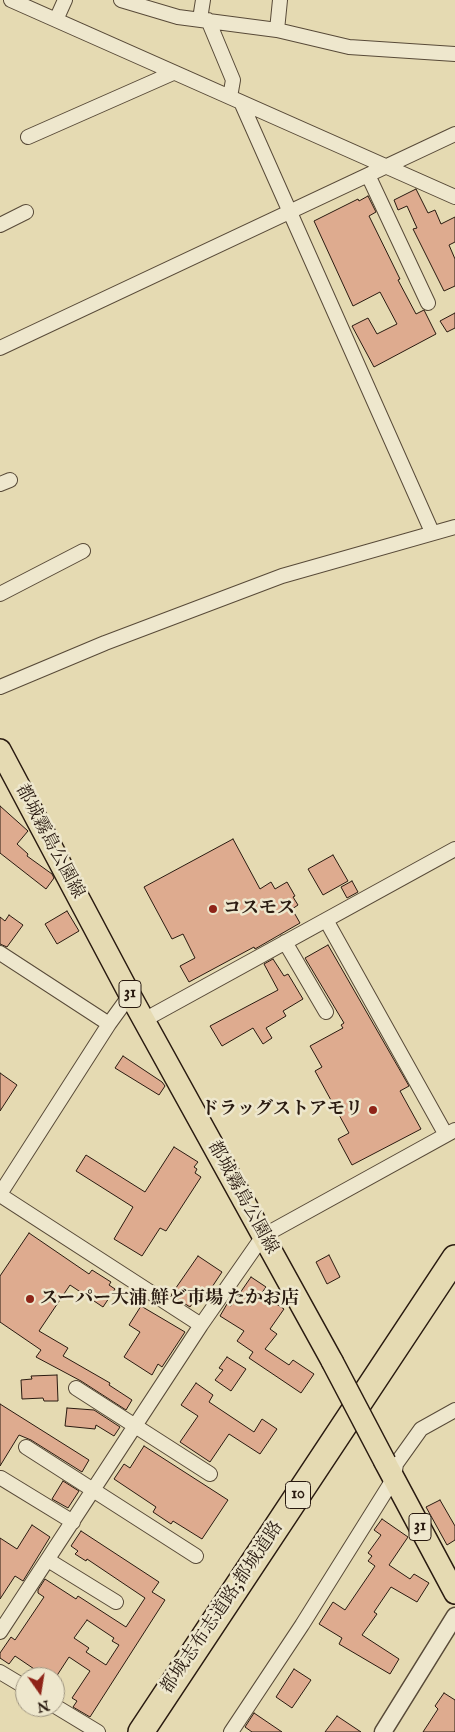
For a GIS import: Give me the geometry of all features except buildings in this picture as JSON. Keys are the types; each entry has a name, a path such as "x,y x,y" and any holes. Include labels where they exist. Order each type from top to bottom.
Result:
{"highway":[{"name":"都城志布志道路;都城道路","path":"141,1732 455,1258"}],"main road":[{"name":"都城霧島公園線","path":"0,750 144,1020 332,1361 455,1593"}],"street":[{"path":"11,0 455,197"},
{"path":"56,20 66,0"},
{"path":"121,0 178,17 277,30 349,47 455,54"},
{"path":"203,0 204,20 233,80 236,100 290,213 432,532"},
{"path":"277,30 280,0"},
{"path":"28,136 173,73"},
{"path":"0,348 455,134"},
{"path":"368,175 428,304"},
{"path":"0,225 26,212"},
{"path":"0,687 105,643 282,576 455,527"},
{"path":"0,594 83,551"},
{"path":"144,1020 455,849"},
{"path":"0,1632 201,1325 263,1236 451,1132 326,920"},
{"path":"285,942 326,1012"},
{"path":"0,953 109,1024"},
{"path":"130,994 0,1194 201,1325"},
{"path":"76,1388 210,1474"},
{"path":"230,1732 302,1625 390,1470 421,1429 455,1410"},
{"path":"26,1446 196,1556"},
{"path":"1,1478 72,1522"},
{"path":"48,1560 116,1602"},
{"path":"382,1732 455,1616"},
{"path":"0,1672 15,1682"},
{"path":"65,1712 98,1732"}],"place":[{"name":"コスモス","path":"213,909"},
{"name":"ドラッグストアモリ","path":"373,1110"},
{"name":"スーパー大浦 鮮ど市場 たかお店","path":"30,1299"}]}
